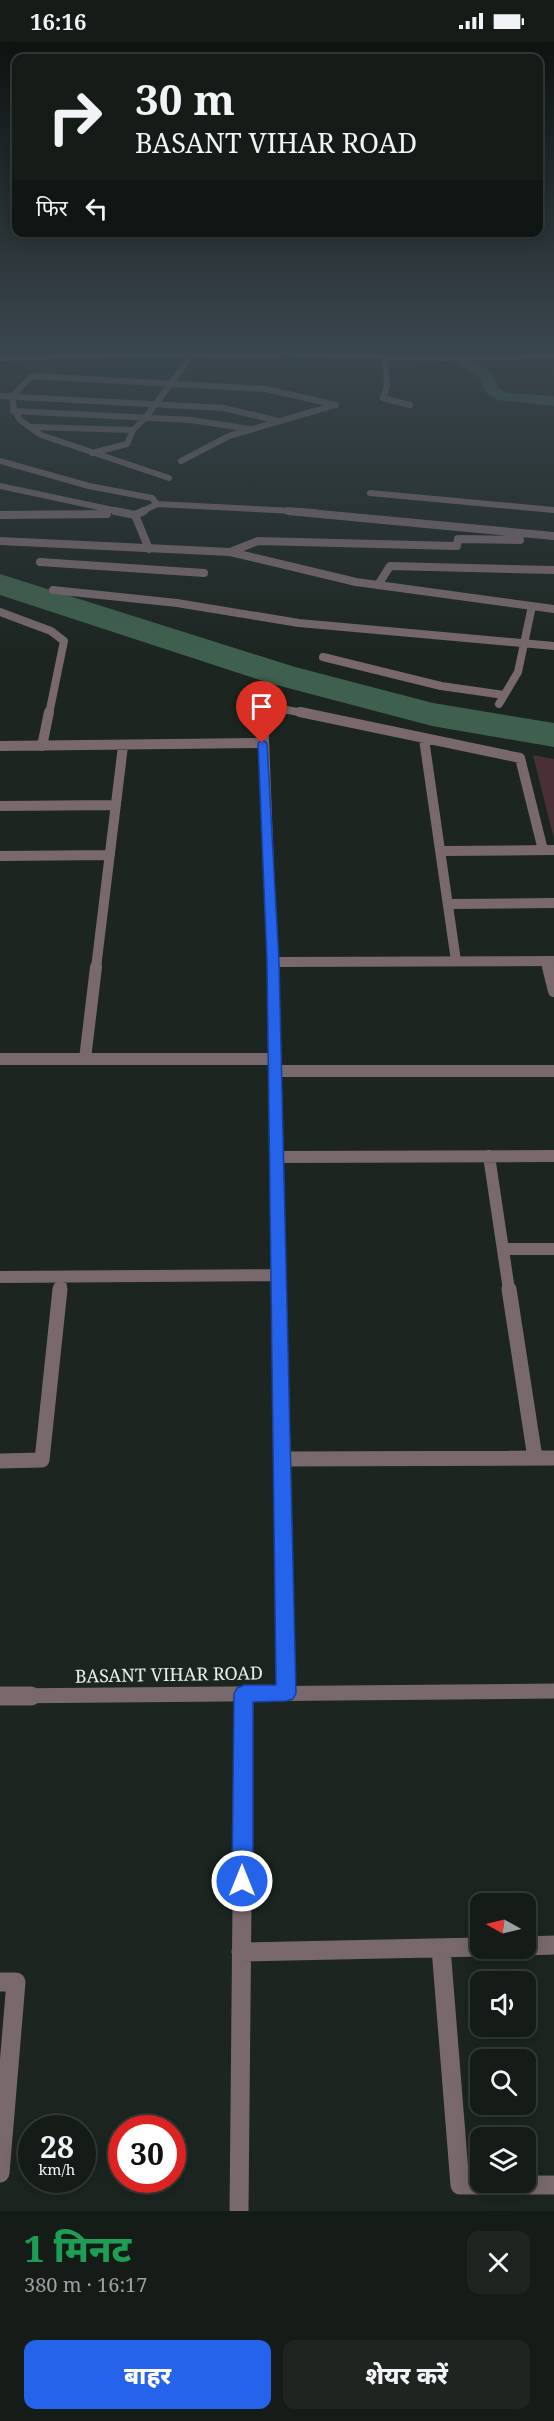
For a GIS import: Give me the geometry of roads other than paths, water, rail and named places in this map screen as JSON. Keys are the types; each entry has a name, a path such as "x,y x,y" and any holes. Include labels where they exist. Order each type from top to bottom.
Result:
{"street":[{"path":"93,453 169,478"},
{"path":"181,461 196,453"},
{"path":"0,461 89,486 152,498 157,504"},
{"path":"0,486 135,515"},
{"path":"370,493 554,510"},
{"path":"0,515 135,515 157,504 313,512 554,536"},
{"path":"135,515 149,549"},
{"path":"230,552 258,541 457,546 458,539 520,541 518,533"},
{"path":"0,541 230,552 284,566 378,585 554,609"},
{"path":"170,570 180,549"},
{"path":"40,562 204,573"},
{"path":"378,585 390,566 554,570"},
{"path":"53,590 177,603 299,623 554,646"},
{"path":"499,704 518,672 532,606"},
{"path":"0,612 51,632 64,641 42,746"},
{"path":"323,657 441,686 504,695"},
{"path":"286,1693 273,962 262,743 263,715 271,710 285,709 424,740 520,758 543,850"},
{"path":"424,740 456,961"},
{"path":"0,746 262,743"},
{"path":"85,1059 123,746"},
{"path":"0,806 116,805"},
{"path":"440,851 554,850"},
{"path":"1,859 110,855"},
{"path":"448,904 554,903"},
{"path":"273,962 550,961 554,991"},
{"path":"0,1059 85,1059 554,1071"},
{"path":"489,1156 535,1458"},
{"path":"277,1157 554,1156"},
{"path":"503,1249 554,1249"},
{"path":"0,1277 279,1275"},
{"path":"0,1461 42,1460 61,1277"},
{"path":"282,1459 554,1458"},
{"name":"BASANT VIHAR ROAD","path":"0,1696 554,1691"},
{"path":"239,2211 244,1694"},
{"path":"536,1946 554,1945"},
{"path":"241,1952 470,1947"},
{"path":"441,1948 460,2186 554,2185"},
{"path":"0,1982 16,1982 0,2173"}],"waterway":[{"path":"0,584 282,675 432,714 554,735"}]}
